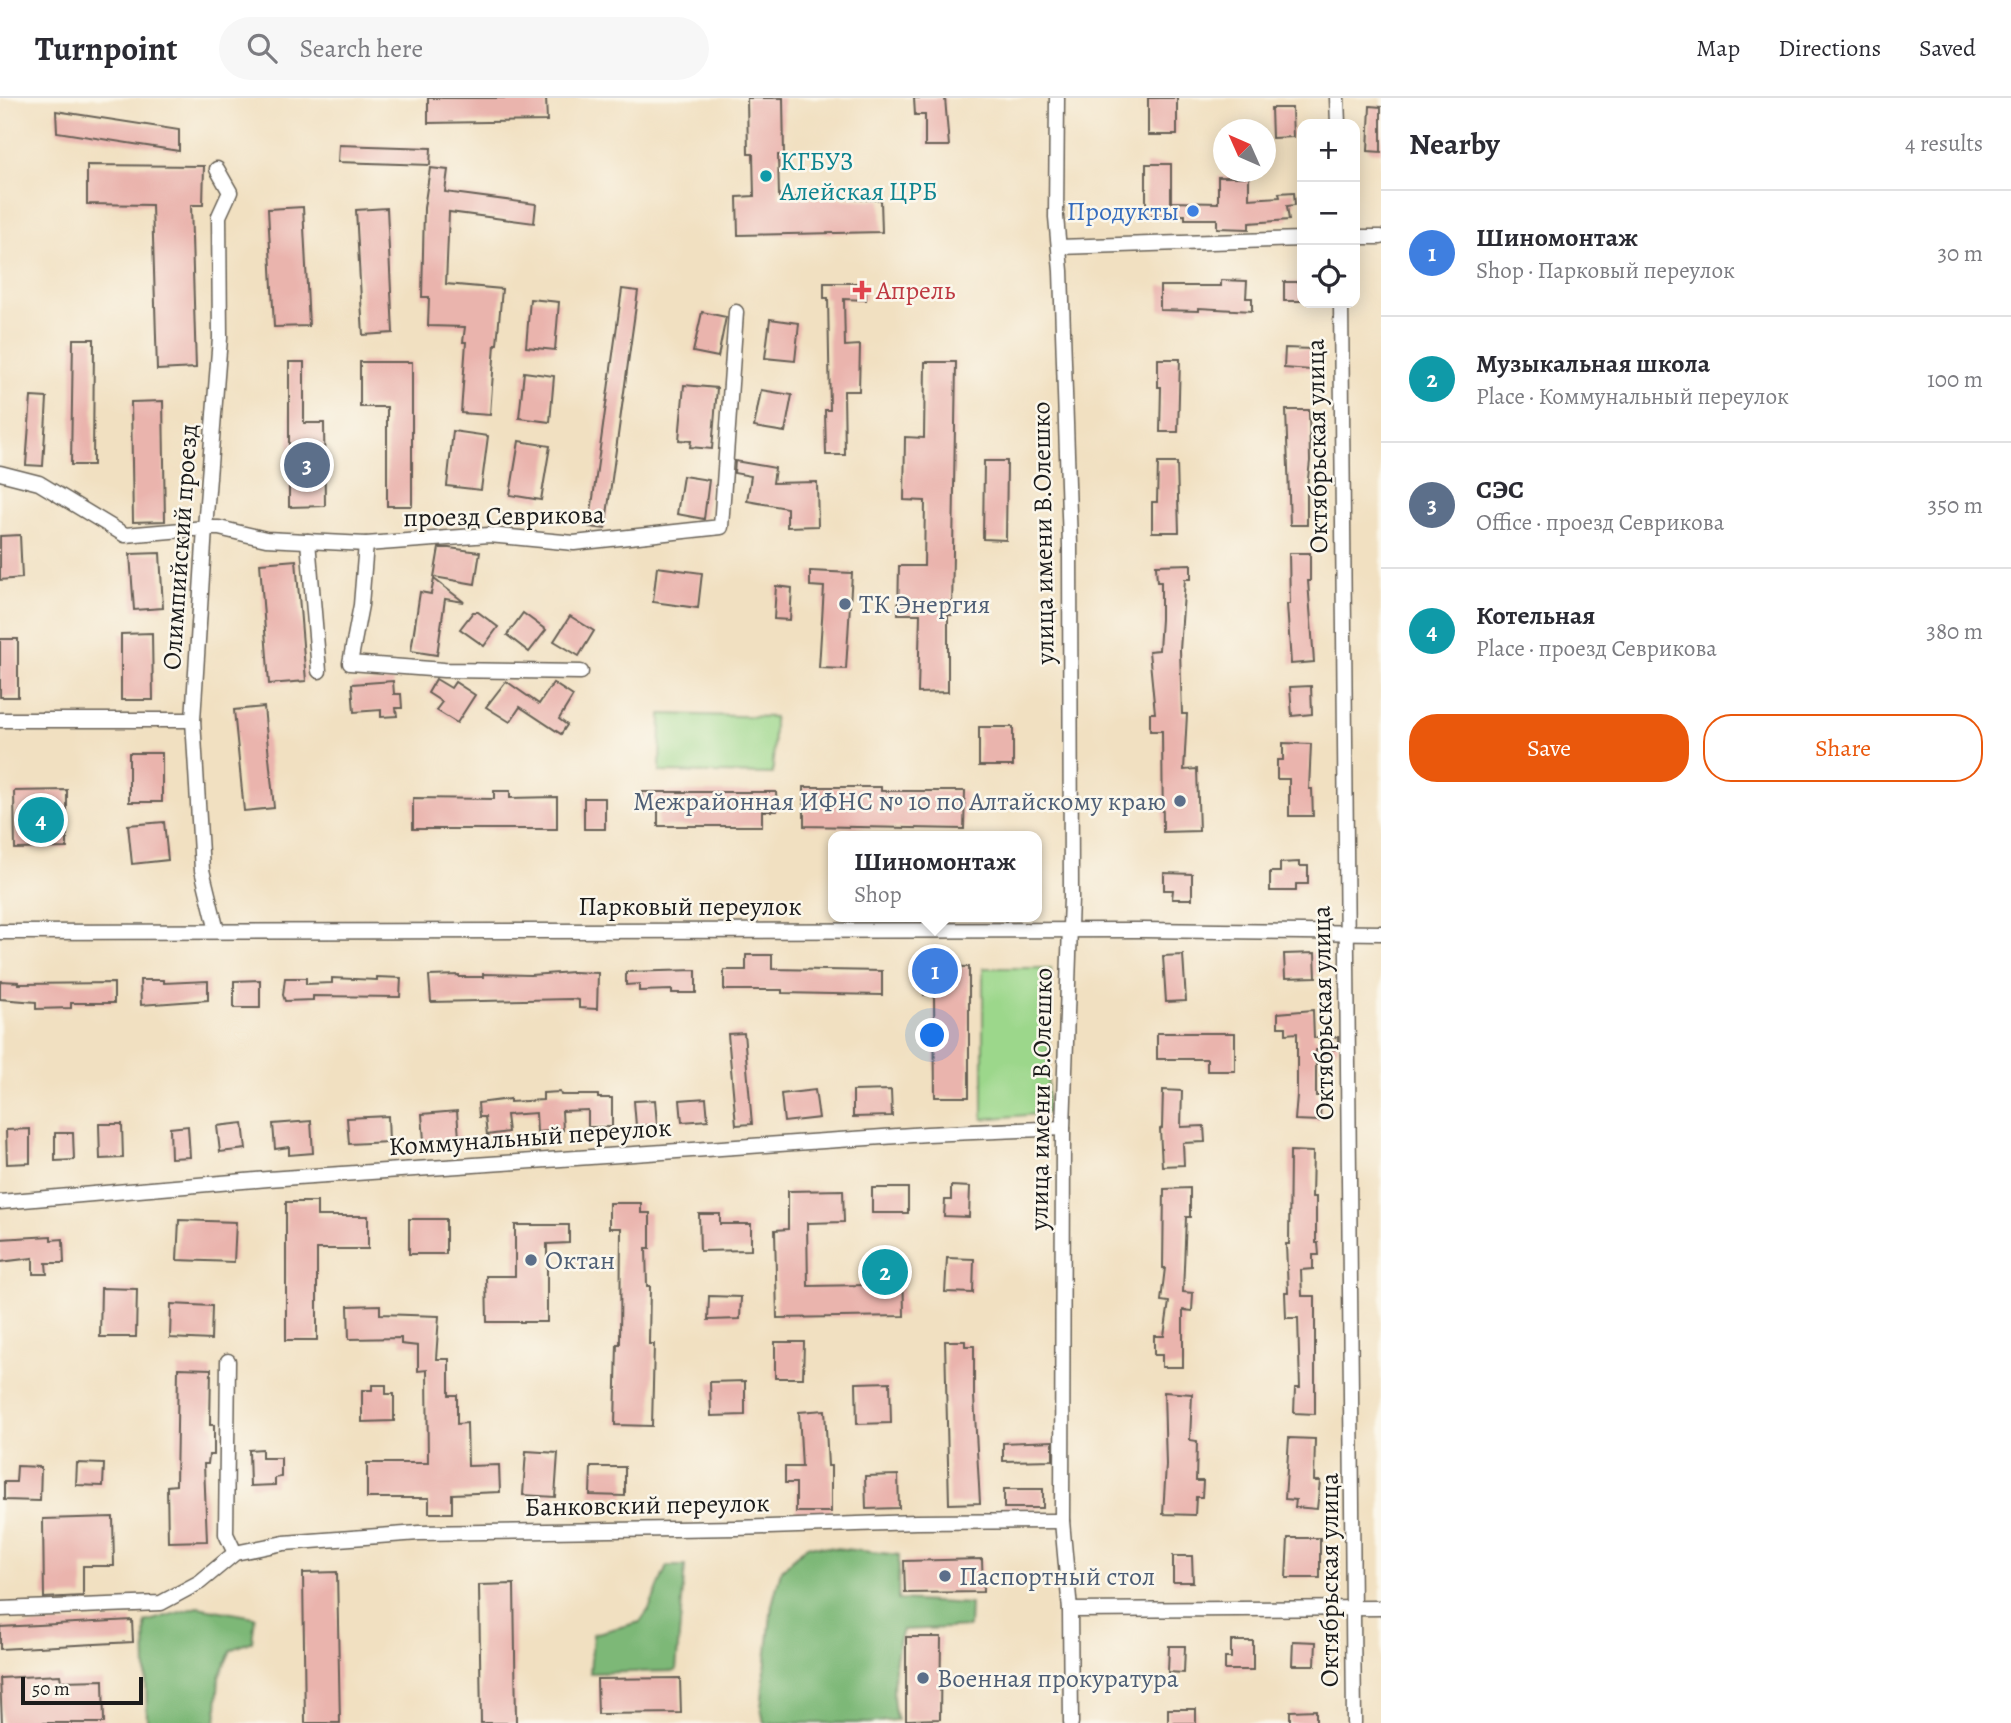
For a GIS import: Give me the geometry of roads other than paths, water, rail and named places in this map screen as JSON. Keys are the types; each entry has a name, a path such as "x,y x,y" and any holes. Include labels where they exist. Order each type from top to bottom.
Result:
{"street":[{"name":"улица имени В.Олешко","path":"1057,98 1056,217 1070,545 1071,898 1063,1128 1062,1521 1070,1610 1071,1723"},
{"path":"1337,98 1338,119"},
{"name":"Олимпийский проезд","path":"217,169 230,192 219,216 220,338 193,720 202,870 217,931"},
{"path":"1360,237 1381,237"},
{"path":"1059,247 1297,239"},
{"name":"Октябрьская улица","path":"1340,308 1354,1723"},
{"name":"проезд Севрикова","path":"0,473 39,483 125,535 219,528 266,539 366,544 489,535 574,543 722,527 736,312"},
{"path":"308,541 319,671"},
{"name":"проезд Севрикова","path":"366,544 361,606 349,663 444,670 581,672"},
{"path":"0,720 193,720"},
{"name":"Парковый переулок","path":"0,932 1141,930 1381,933"},
{"name":"Коммунальный переулок","path":"0,1202 268,1179 919,1135 1063,1128"},
{"path":"229,1361 226,1534 235,1553"},
{"name":"Банковский переулок","path":"0,1609 31,1610 161,1603 200,1582 235,1553 284,1543 419,1533 1062,1521"},
{"path":"1070,1610 1381,1608"}],"place":[{"name":"КГБУЗ Алейская ЦРБ","path":"766,176"},
{"name":"Продукты","path":"1193,211"},
{"name":"Апрель","path":"862,290"},
{"name":"СЭС","path":"307,465"},
{"name":"ТК Энергия","path":"845,604"},
{"name":"Межрайонная ИФНС № 10 по Алтайскому краю","path":"1180,801"},
{"name":"Котельная","path":"41,820"},
{"name":"Шиномонтаж","path":"935,971"},
{"name":"Октан","path":"531,1260"},
{"name":"Музыкальная школа","path":"885,1272"},
{"name":"Паспортный стол","path":"945,1576"},
{"name":"Военная прокуратура","path":"923,1678"}]}
